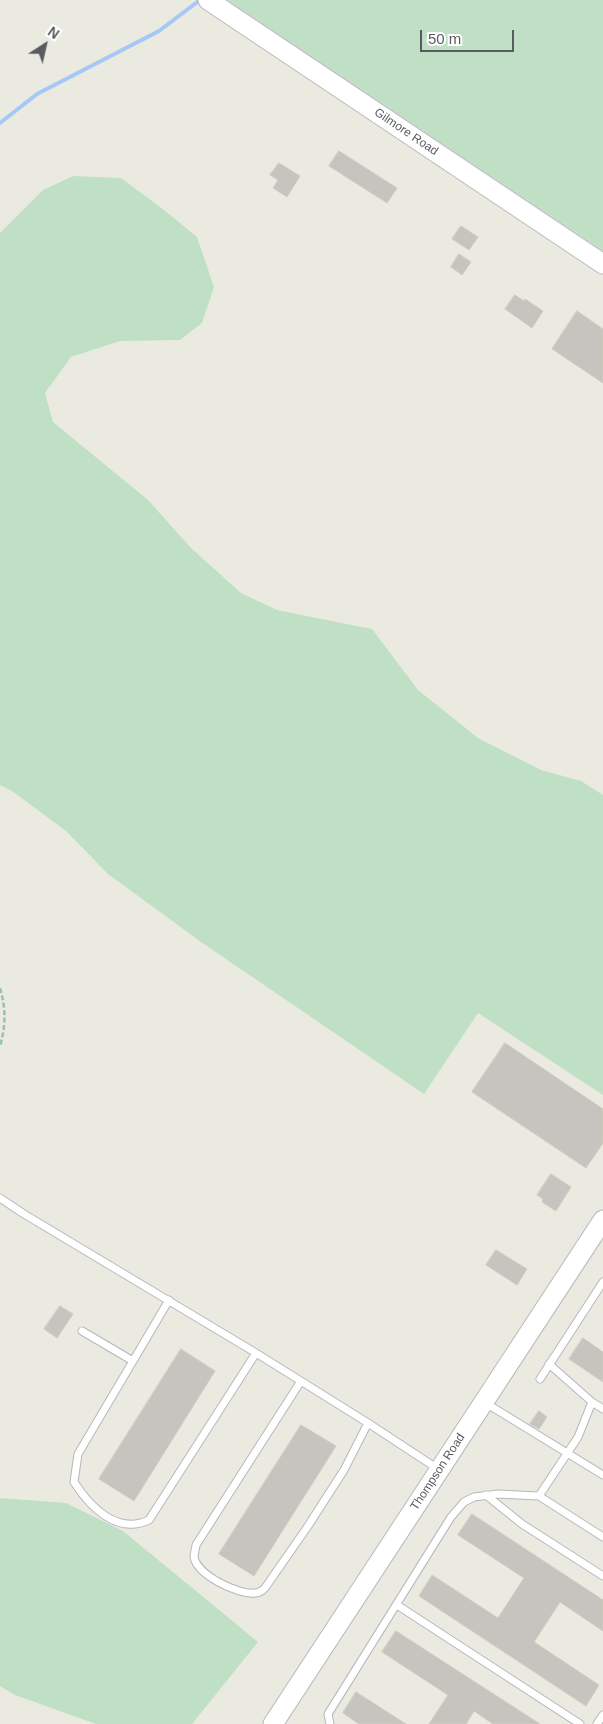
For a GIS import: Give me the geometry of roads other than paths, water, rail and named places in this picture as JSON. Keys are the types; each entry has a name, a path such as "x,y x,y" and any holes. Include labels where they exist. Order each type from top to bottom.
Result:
{"main road":[{"name":"Gilmore Road","path":"208,0 603,264"},
{"name":"Thompson Road","path":"273,1724 603,1220"}],"lane":[{"path":"0,1198 256,1353 439,1470"},
{"path":"540,1378 603,1282"},
{"path":"169,1300 78,1454 74,1482 88,1503 107,1518 133,1524 141,1524 149,1520 256,1353"},
{"path":"82,1331 133,1361"},
{"path":"549,1364 592,1402 603,1409"},
{"path":"301,1381 196,1545 194,1557 200,1568 208,1576 241,1592 254,1594 265,1588 344,1470 368,1423"},
{"path":"484,1402 603,1475"},
{"path":"539,1496 578,1438 592,1402"},
{"path":"486,1495 522,1524 603,1576"},
{"path":"330,1724 328,1714 451,1517 464,1502 474,1497 486,1495 539,1496 603,1537"},
{"path":"397,1605 580,1724"},
{"path":"598,1724 603,1715"}],"waterway":[{"path":"0,123 37,94 159,31 200,0"}]}
